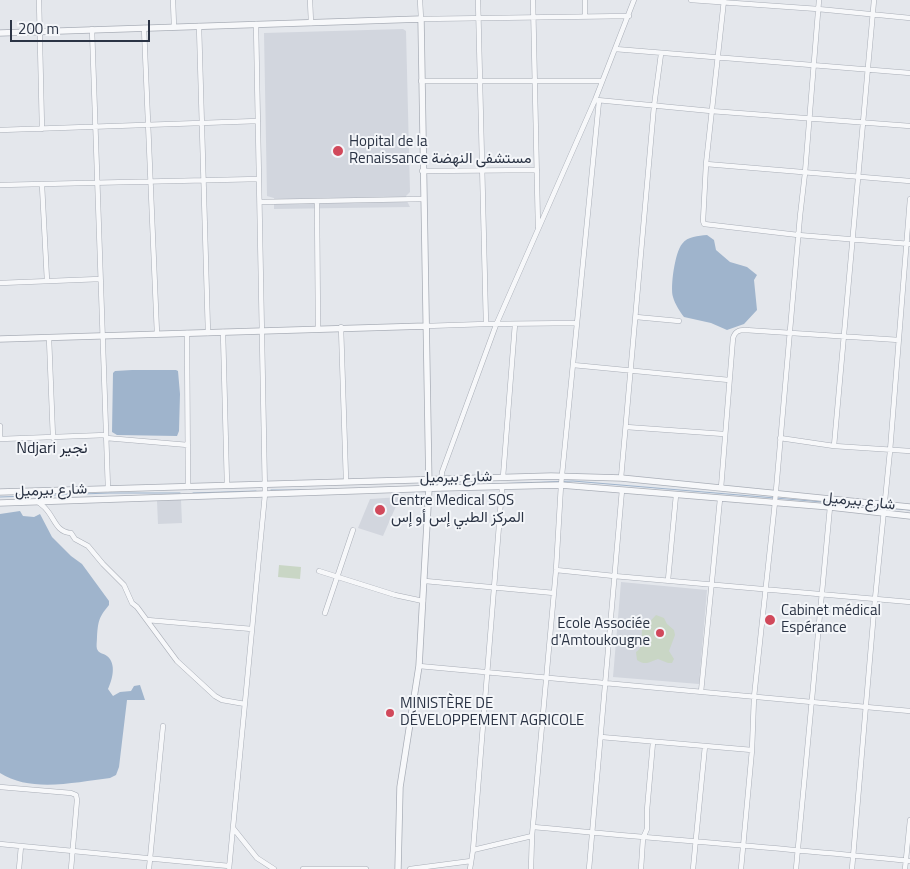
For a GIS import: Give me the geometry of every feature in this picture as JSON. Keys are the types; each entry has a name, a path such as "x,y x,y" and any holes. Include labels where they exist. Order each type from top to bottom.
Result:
{"street":[{"path":"39,0 42,129"},
{"path":"173,0 174,27"},
{"path":"310,0 310,23"},
{"path":"398,869 400,787 419,666 430,479 422,171 420,0"},
{"path":"478,0 486,324"},
{"path":"532,0 534,17 538,228"},
{"path":"584,0 585,16"},
{"path":"440,488 441,479 496,325 597,100 602,82 634,0"},
{"path":"691,0 724,1 910,18"},
{"path":"741,869 752,750 754,697 775,502 819,0"},
{"path":"834,446 874,0"},
{"path":"724,1 706,164 704,224 798,235 908,244"},
{"path":"0,33 479,17 629,16"},
{"path":"0,844 149,858 229,868 265,489 256,24"},
{"path":"199,26 208,333"},
{"path":"144,28 157,334"},
{"path":"92,29 108,489"},
{"path":"616,49 910,73"},
{"path":"621,478 660,54"},
{"path":"421,81 602,82"},
{"path":"597,100 711,111 910,126"},
{"path":"531,869 532,827 556,570 560,485 563,475 597,100"},
{"path":"0,130 258,121"},
{"path":"706,164 910,181"},
{"path":"422,171 537,170"},
{"path":"0,186 259,179"},
{"path":"42,184 47,282"},
{"path":"260,202 423,199"},
{"path":"852,869 908,244 910,199"},
{"path":"317,201 318,328"},
{"path":"0,283 100,279"},
{"path":"636,317 679,321"},
{"path":"0,339 341,327 577,323"},
{"path":"503,477 515,324"},
{"path":"341,327 346,480"},
{"path":"721,488 732,338 734,333 740,330 790,332 899,340"},
{"path":"223,332 227,486"},
{"path":"187,333 188,486"},
{"path":"49,338 53,438"},
{"path":"573,365 729,380"},
{"path":"0,426 0,439 106,436 188,445"},
{"path":"626,427 724,434"},
{"path":"780,438 834,446 910,451"},
{"name":"شارع بيرميل","path":"0,492 188,486 227,486 265,489 346,480 563,475 621,478 910,507"},
{"name":"شارع بيرميل","path":"0,503 265,489 502,488 560,485 775,502 910,516"},
{"path":"470,869 496,588 502,488"},
{"path":"589,869 622,490"},
{"path":"668,580 676,495"},
{"path":"701,692 720,499"},
{"path":"37,501 46,509 58,529 64,533 71,534 88,546 124,586 132,602 176,661 218,699 245,704"},
{"path":"796,869 830,507"},
{"path":"325,613 353,530"},
{"path":"319,570 395,595 423,601"},
{"path":"556,570 910,602"},
{"path":"425,581 554,592"},
{"path":"147,620 252,629"},
{"path":"419,666 812,703 910,710"},
{"path":"149,869 163,726"},
{"path":"600,737 752,750"},
{"path":"641,869 643,838 647,829 653,742"},
{"path":"692,869 705,746"},
{"path":"0,787 76,795 71,869"},
{"path":"905,869 908,861 910,820"},
{"path":"532,827 908,861"},
{"path":"233,828 257,858 274,869"},
{"path":"473,850 532,836"},
{"path":"19,869 21,846"},
{"path":"410,869 471,861"},
{"path":"303,869 366,869"}],"shaded area":[{"name":"Hopital de la Renaissance مستشفى النهضة","path":"403,29 406,31 410,192 406,199 410,207 274,209 274,198 267,196 264,33"},
{"name":"Centre Medical SOS المركز الطبي إس أو إس","path":"400,497 383,536 358,528 370,499"},
{"path":"181,500 182,523 158,524 157,501"},
{"name":"Ecole Associée d'Amtoukougne","path":"621,582 707,590 699,684 613,677"}],"green space":[{"path":"279,565 301,567 300,579 278,577"},
{"path":"656,615 664,618 667,624 674,630 675,635 669,651 674,659 672,663 658,659 645,663 637,660 636,652 641,645 642,630"}],"water":[{"path":"707,235 714,240 716,250 730,262 747,267 757,275 754,280 757,310 744,324 727,330 711,323 684,317 673,297 672,286 679,248 684,241 690,238"},
{"path":"115,371 178,371 180,394 179,431 177,436 117,435 112,432 113,373"},
{"path":"20,511 23,516 34,517 40,514 52,537 82,564 109,601 109,605 101,616 97,632 98,651 110,659 113,668 108,689 113,696 120,692 131,691 134,686 140,685 145,700 127,700 119,767 116,775 110,778 39,784 25,783 0,773 0,514"}],"waterway":[{"path":"492,484 573,481 882,507"},
{"path":"271,490 310,490"},
{"path":"193,493 256,491"},
{"path":"0,497 109,493 180,493"},
{"path":"886,508 910,510"}],"place":[{"name":"Hopital de la Renaissance مستشفى النهضة","path":"338,151"},
{"name":"Centre Medical SOS المركز الطبي إس أو إس","path":"380,510"},
{"name":"Cabinet médical Espérance","path":"770,620"},
{"name":"Ecole Associée d'Amtoukougne","path":"660,633"},
{"name":"MINISTÈRE DE DÉVELOPPEMENT AGRICOLE","path":"390,713"}],"district":[{"name":"Ndjari نجير","path":"52,449"}]}
